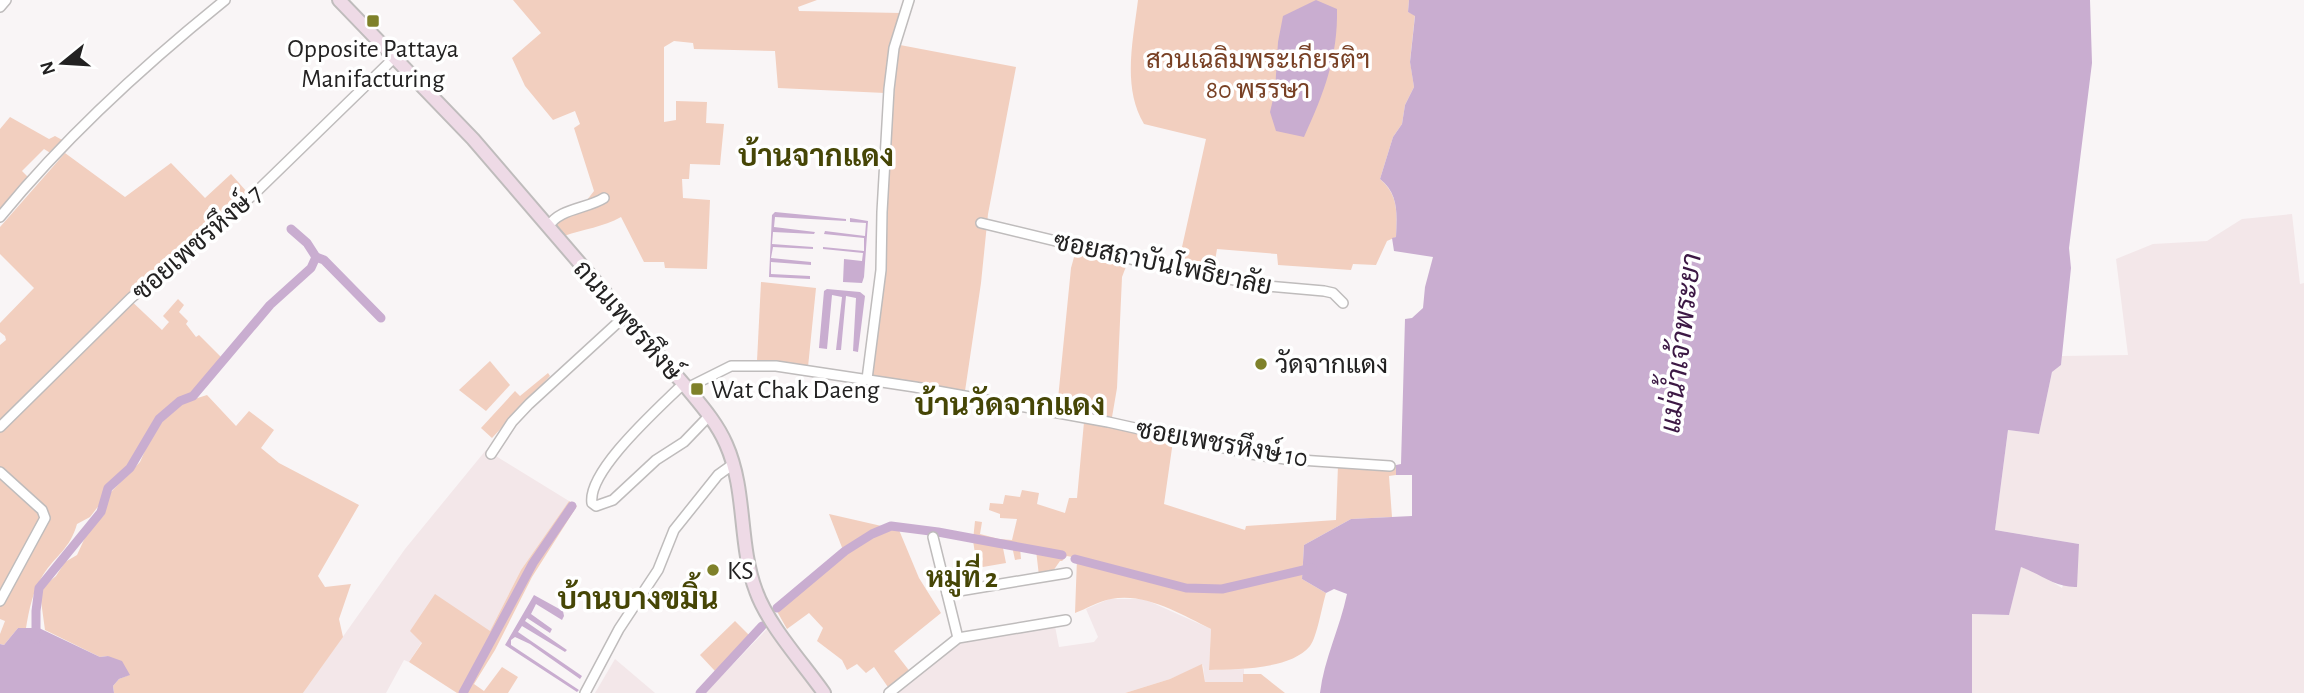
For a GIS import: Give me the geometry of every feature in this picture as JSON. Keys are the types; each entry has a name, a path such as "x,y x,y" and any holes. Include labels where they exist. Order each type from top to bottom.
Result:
{"main road":[{"name":"ถนนเพชรหึงษ์","path":"339,0 473,139 709,416 728,447 741,511 747,562 757,595 824,693"}],"street":[{"path":"0,7 6,0"},
{"path":"0,217 80,127 160,52 225,0"},
{"path":"867,379 881,270 889,89 894,48 909,0"},
{"name":"ซอยเพชรหึงษ์ 7","path":"0,427 131,298 253,195 395,57"},
{"path":"548,227 559,215 592,205 604,198"},
{"name":"ซอยสถาบันโพธิยาลัย","path":"981,223 1151,264 1265,286 1324,290 1333,293 1343,303"},
{"path":"491,454 512,422 529,404 625,316"},
{"name":"ซอยเพชรหึงษ์ 10","path":"709,416 684,443 656,460 613,500 596,506 592,503 593,486 598,476 635,432 685,386 730,366 750,364 867,379 1108,422 1251,454 1390,466"},
{"path":"585,693 619,629 658,570 674,530 718,475 732,465"},
{"path":"0,472 41,510 45,518 0,601"},
{"path":"933,537 958,638"},
{"path":"947,593 1067,573"},
{"path":"889,693 958,638 1066,620"}],"shaded area":[{"path":"2292,214 2300,284 2304,283 2304,693 1972,693 1972,614 2009,615 2021,567 2040,574 2062,588 2079,544 1995,530 2008,430 2039,434 2052,372 2061,365 2062,356 2128,355 2116,259 2153,244 2207,241 2242,219"},
{"path":"486,450 569,501 521,570 490,631 422,642 409,662 404,660 386,693 303,693 405,549"},
{"path":"1109,599 1144,599 1211,629 1209,670 1244,669 1244,682 1205,682 1203,665 1125,693 896,693 963,639 1055,626 1059,647 1094,642 1098,637 1086,609"},
{"path":"768,628 816,693 705,693"},
{"path":"615,659 655,693 595,693"}],"green space":[{"path":"513,0 817,0 798,7 799,11 901,13 891,39 885,93 778,88 775,51 694,49 693,43 674,41 664,47 664,122 676,120 676,101 707,102 706,123 724,124 720,165 690,164 689,179 682,179 683,198 710,200 707,269 665,268 664,262 644,262 621,217 564,236 547,218 587,200 594,191 574,128 580,124 575,111 553,120 525,86 512,58 541,33"},
{"name":"สวนเฉลิมพระเกียรติฯ 80 พรรษา","path":"1138,0 1409,0 1408,12 1415,15 1410,61 1414,87 1405,105 1402,124 1393,137 1380,179 1394,198 1396,237 1387,241 1376,265 1353,264 1351,270 1278,265 1277,254 1217,249 1213,273 1178,265 1206,139 1144,124 1137,110 1131,64"},
{"path":"900,45 1016,67 988,214 965,391 872,376 883,274 886,275 885,228 894,74"},
{"path":"10,117 49,139 55,136 64,141 52,154 44,149 22,171 29,178 0,213 0,129"},
{"path":"65,153 125,197 171,163 205,198 231,174 247,192 126,296 162,330 169,322 163,316 178,299 184,305 179,312 188,321 186,324 196,337 199,335 222,358 193,392 165,409 151,425 127,469 107,487 100,504 90,517 77,524 67,546 43,575 34,594 26,628 18,628 4,645 0,644 0,634 5,621 0,619 0,345 6,340 0,332 0,323 34,288 0,254 0,227"},
{"path":"1076,250 1127,264 1122,277 1117,388 1111,423 1057,409 1071,268"},
{"path":"761,282 816,288 808,367 757,361"},
{"path":"490,361 510,385 486,411 459,390"},
{"path":"548,373 550,376 492,438 481,428 515,391 520,396"},
{"path":"207,395 236,426 249,411 274,430 261,448 279,463 359,505 318,576 325,587 351,584 339,619 343,637 303,693 114,693 113,686 119,679 129,675 108,656 100,657 45,630 42,588 56,576 65,562 77,555 88,531 104,515 110,493 140,462 163,420 182,403"},
{"path":"1084,422 1173,441 1164,504 1245,530 1246,526 1336,520 1338,465 1396,465 1396,475 1389,476 1392,517 1351,519 1304,545 1302,579 1326,593 1313,642 1301,654 1290,660 1262,667 1209,670 1211,629 1175,611 1150,601 1124,598 1106,600 1075,613 1077,558 1067,556 1053,571 1039,576 1036,550 1020,548 1021,559 1015,560 1012,546 1003,548 1006,563 977,568 973,540 975,521 982,522 980,534 1012,540 1017,519 1000,518 1000,514 989,510 990,503 1003,504 1005,495 1020,497 1022,490 1039,493 1037,504 1065,513 1069,498 1077,498"},
{"path":"569,501 577,506 532,577 495,650 474,684 484,691 502,667 518,677 508,693 457,693 409,662 422,643 410,631 435,594 490,631 521,570"},
{"path":"829,514 899,530 919,578 941,613 894,651 911,673 890,690 874,667 866,673 857,664 847,670 842,660 817,641 823,628 809,613 787,629 774,606 843,550"},
{"path":"735,621 750,636 715,671 700,655"},
{"path":"1202,664 1205,682 1243,682 1243,674 1261,674 1285,693 1125,693 1170,679"}],"water":[{"path":"1316,0 1337,9 1337,26 1328,74 1304,137 1276,131 1270,112 1275,91 1278,42 1283,16"},
{"name":"แม่น้ำเจ้าพระยา","path":"1409,0 2090,0 2092,63 2069,248 2071,268 2061,365 2052,372 2039,434 2008,430 1995,530 2079,544 2077,587 2055,583 2021,567 2009,615 1972,614 1972,693 1320,693 1347,594 1334,589 1326,593 1302,579 1304,545 1351,519 1412,516 1412,475 1396,475 1396,465 1401,464 1405,319 1412,318 1423,308 1433,257 1394,251 1392,238 1396,237 1396,205 1391,191 1380,179 1393,137 1402,124 1405,105 1414,87 1410,62 1415,16 1408,12"},
{"path":"775,212 846,219 775,217 774,227 815,232 773,232 772,244 813,249 773,247 771,258 811,262 811,265 771,262 771,274 810,276 810,279 769,277 772,215"},
{"path":"850,218 868,221 862,283 843,282 844,259 862,261 863,253 823,249 864,251 864,238 824,234 825,231 865,236 866,223 850,222"},
{"path":"824,291 860,292 865,296 858,352 853,351 856,298 846,296 841,350 836,350 842,297 832,295 827,349 819,348"},
{"path":"534,595 563,611 564,616 562,620 536,604 531,614 552,629 550,633 527,618 525,621 567,650 565,652 522,626 518,632 582,676 580,679 530,644 515,637 511,640 511,645 579,690 577,692 505,645"},
{"path":"18,628 39,628 100,657 108,656 122,661 130,675 119,679 113,686 114,693 0,693 0,644 4,645"}],"waterway":[{"path":"36,639 39,588 101,512 108,488 130,468 159,419 180,401 193,396 270,305 311,268 316,257 307,243 291,229"},
{"path":"316,257 324,260 381,318"},
{"path":"463,693 533,563 572,506"},
{"path":"777,608 845,551 891,526 1062,555"},
{"path":"1075,559 1186,588 1222,589 1312,568"},
{"path":"700,693 762,626"}],"place":[{"name":"Opposite Pattaya Manifacturing","path":"373,21"},
{"name":"วัดจากแดง","path":"1261,364"},
{"name":"Wat Chak Daeng","path":"697,389"},
{"name":"KS","path":"713,570"}],"district":[{"name":"บ้านจากแดง","path":"816,156"},
{"name":"บ้านวัดจากแดง","path":"1010,405"},
{"name":"หมู่ที่ 2","path":"962,577"},
{"name":"บ้านบางขมิ้น","path":"638,599"}]}
